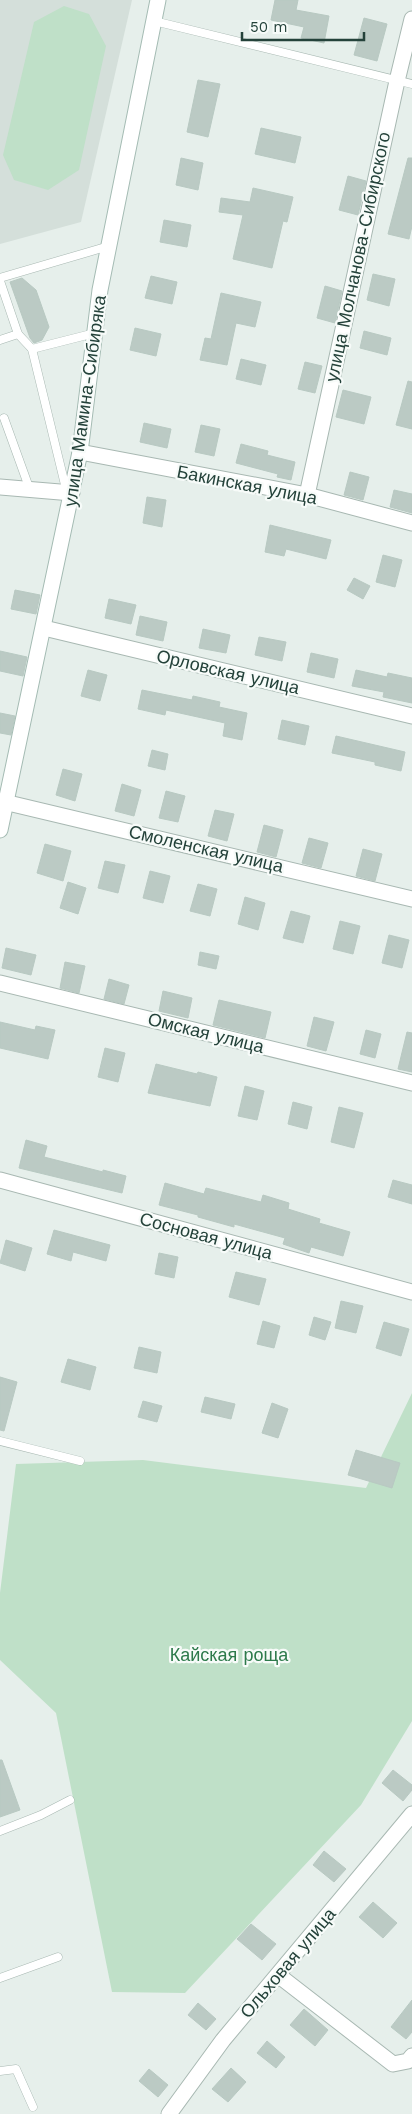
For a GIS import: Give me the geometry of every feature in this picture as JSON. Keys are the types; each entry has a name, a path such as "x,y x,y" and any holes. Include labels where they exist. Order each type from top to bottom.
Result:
{"street":[{"name":"улица Мамина-Сибиряка","path":"0,830 3,801 44,628 70,493 80,452 95,333 109,246 158,0"},
{"name":"улица Молчанова-Сибирского","path":"306,495 412,19"},
{"name":"Бакинская улица","path":"80,452 306,495 412,523"},
{"path":"0,488 70,493"},
{"name":"Орловская улица","path":"44,628 412,716"},
{"name":"Смоленская улица","path":"3,801 412,899"},
{"name":"Омская улица","path":"0,983 412,1083"},
{"name":"Сосновая улица","path":"0,1180 412,1292"},
{"name":"Ольховая улица","path":"169,2114 223,2040 412,1814"},
{"path":"278,1975 393,2064 408,2061 412,2056"}],"lane":[{"path":"154,21 412,84"},
{"path":"70,493 32,349 18,334 0,279 109,246"},
{"path":"32,349 95,333"},
{"path":"0,340 18,334"},
{"path":"4,418 30,490"},
{"path":"0,1441 80,1461"},
{"path":"0,1831 41,1815 70,1800"},
{"path":"0,1978 58,1957"},
{"path":"0,2070 16,2069 33,2107"}],"shaded area":[{"path":"0,0 132,0 81,222 0,244"}],"green space":[{"path":"64,6 89,14 106,46 79,170 48,190 14,180 3,155 34,22"},
{"name":"Кайская роща","path":"412,1393 412,1721 361,1805 185,1993 112,1992 56,1713 0,1660 0,1593 16,1464 143,1460 366,1488"}],"building":[{"path":"275,0 298,0 296,10 329,16 324,43 301,38 304,27 271,20"},
{"path":"364,18 387,24 377,61 354,55"},
{"path":"198,80 220,84 208,137 187,132"},
{"path":"261,128 301,137 295,163 255,154"},
{"path":"181,158 203,163 198,190 176,185"},
{"path":"408,158 412,158 412,226 409,239 388,234"},
{"path":"348,176 366,181 358,215 339,210"},
{"path":"253,188 293,197 287,222 283,221 272,268 233,259 243,215 219,212 221,198 250,202"},
{"path":"164,220 191,225 187,247 160,242"},
{"path":"373,274 395,279 389,306 367,300"},
{"path":"151,276 177,282 172,304 145,298"},
{"path":"22,278 36,290 49,327 42,340 34,343 30,338 10,282"},
{"path":"325,286 342,291 335,323 317,318"},
{"path":"221,293 261,302 255,327 236,323 227,365 200,360 205,338 211,339"},
{"path":"135,328 161,334 156,356 130,350"},
{"path":"364,331 391,338 387,355 360,348"},
{"path":"241,359 266,365 261,385 236,379"},
{"path":"305,362 322,366 315,393 298,389"},
{"path":"408,381 412,382 412,429 396,425"},
{"path":"343,390 371,397 364,424 336,417"},
{"path":"144,423 171,429 167,448 140,442"},
{"path":"201,425 220,429 214,456 195,452"},
{"path":"241,444 268,451 267,455 295,462 291,480 277,477 278,474 236,463"},
{"path":"350,472 369,477 363,500 344,495"},
{"path":"394,490 412,494 412,513 390,507"},
{"path":"147,497 166,500 162,527 143,523"},
{"path":"270,525 331,540 326,559 286,549 284,556 265,552"},
{"path":"383,555 402,560 395,587 376,582"},
{"path":"354,578 370,586 363,599 347,590"},
{"path":"15,590 40,595 36,614 11,609"},
{"path":"109,599 136,605 131,624 105,618"},
{"path":"140,616 167,622 163,641 136,635"},
{"path":"203,629 230,635 226,653 199,648"},
{"path":"259,637 286,642 282,661 255,655"},
{"path":"0,651 27,657 23,676 0,671"},
{"path":"311,653 338,659 334,678 307,672"},
{"path":"88,670 107,675 100,701 81,696"},
{"path":"356,670 387,677 388,673 412,678 412,703 383,697 384,692 352,686"},
{"path":"142,690 192,700 193,696 220,702 219,707 247,713 242,740 223,736 225,723 166,710 165,715 138,709"},
{"path":"0,713 15,716 11,735 0,733"},
{"path":"282,720 309,726 305,745 278,739"},
{"path":"336,736 405,752 401,771 375,765 375,762 332,753"},
{"path":"152,750 168,754 165,770 148,766"},
{"path":"63,769 82,774 75,801 56,795"},
{"path":"122,784 141,790 134,816 115,811"},
{"path":"166,791 185,796 178,822 159,818"},
{"path":"215,810 234,814 227,841 208,836"},
{"path":"264,825 283,830 276,857 257,852"},
{"path":"309,838 328,843 321,868 302,863"},
{"path":"45,844 71,851 63,881 37,873"},
{"path":"363,849 382,854 375,881 356,876"},
{"path":"105,861 125,865 118,893 98,888"},
{"path":"150,871 170,876 163,903 143,898"},
{"path":"68,882 86,888 78,914 60,908"},
{"path":"198,884 217,889 210,916 190,911"},
{"path":"245,897 265,903 258,930 238,924"},
{"path":"291,911 310,916 303,943 283,938"},
{"path":"340,921 360,926 353,954 333,949"},
{"path":"389,935 409,940 402,968 382,963"},
{"path":"6,948 36,955 31,975 2,968"},
{"path":"200,952 219,956 216,969 198,965"},
{"path":"65,962 85,966 79,993 60,988"},
{"path":"109,979 129,985 124,1004 104,999"},
{"path":"163,991 192,998 188,1018 159,1011"},
{"path":"219,1000 271,1012 265,1038 213,1025"},
{"path":"314,1017 334,1022 326,1051 307,1046"},
{"path":"0,1022 35,1030 36,1026 55,1030 48,1059 0,1048"},
{"path":"366,1030 381,1034 375,1058 360,1054"},
{"path":"407,1032 412,1033 412,1072 398,1069"},
{"path":"105,1048 125,1053 118,1082 98,1077"},
{"path":"156,1064 217,1077 210,1106 148,1093"},
{"path":"245,1086 264,1091 257,1120 238,1116"},
{"path":"293,1102 312,1107 307,1129 288,1124"},
{"path":"339,1107 363,1113 354,1148 331,1142"},
{"path":"26,1140 47,1146 44,1157 126,1176 122,1193 19,1168"},
{"path":"393,1180 412,1185 412,1204 388,1197"},
{"path":"165,1183 204,1194 206,1188 261,1202 263,1195 289,1203 288,1209 320,1219 319,1223 350,1232 343,1256 311,1247 309,1253 283,1244 285,1238 234,1224 234,1227 159,1205"},
{"path":"54,1230 110,1245 106,1261 73,1252 71,1261 47,1254"},
{"path":"6,1240 32,1248 25,1271 0,1263"},
{"path":"159,1253 178,1257 174,1278 155,1274"},
{"path":"236,1272 266,1279 259,1305 229,1297"},
{"path":"341,1301 363,1306 356,1333 335,1328"},
{"path":"314,1317 331,1322 325,1340 309,1335"},
{"path":"263,1321 280,1326 274,1348 257,1344"},
{"path":"384,1322 409,1329 401,1356 376,1348"},
{"path":"139,1347 161,1352 157,1373 134,1368"},
{"path":"68,1359 96,1367 90,1390 61,1382"},
{"path":"0,1377 17,1382 4,1431 0,1430"},
{"path":"205,1397 235,1404 231,1419 201,1412"},
{"path":"143,1401 162,1406 157,1422 138,1417"},
{"path":"272,1403 288,1409 278,1438 262,1433"},
{"path":"356,1450 400,1463 392,1488 348,1475"},
{"path":"0,1760 2,1760 20,1810 0,1817"},
{"path":"393,1770 412,1785 412,1790 403,1801 382,1783"},
{"path":"324,1851 346,1869 334,1882 313,1865"},
{"path":"373,1902 397,1923 383,1938 359,1917"},
{"path":"251,1924 276,1944 262,1960 237,1939"},
{"path":"412,2000 412,2032 406,2039 391,2027"},
{"path":"198,2003 216,2019 206,2030 188,2015"},
{"path":"304,2009 328,2030 315,2046 290,2025"},
{"path":"267,2041 285,2057 276,2068 257,2053"},
{"path":"231,2068 246,2082 228,2102 212,2089"},
{"path":"149,2069 168,2085 158,2097 139,2081"}]}
